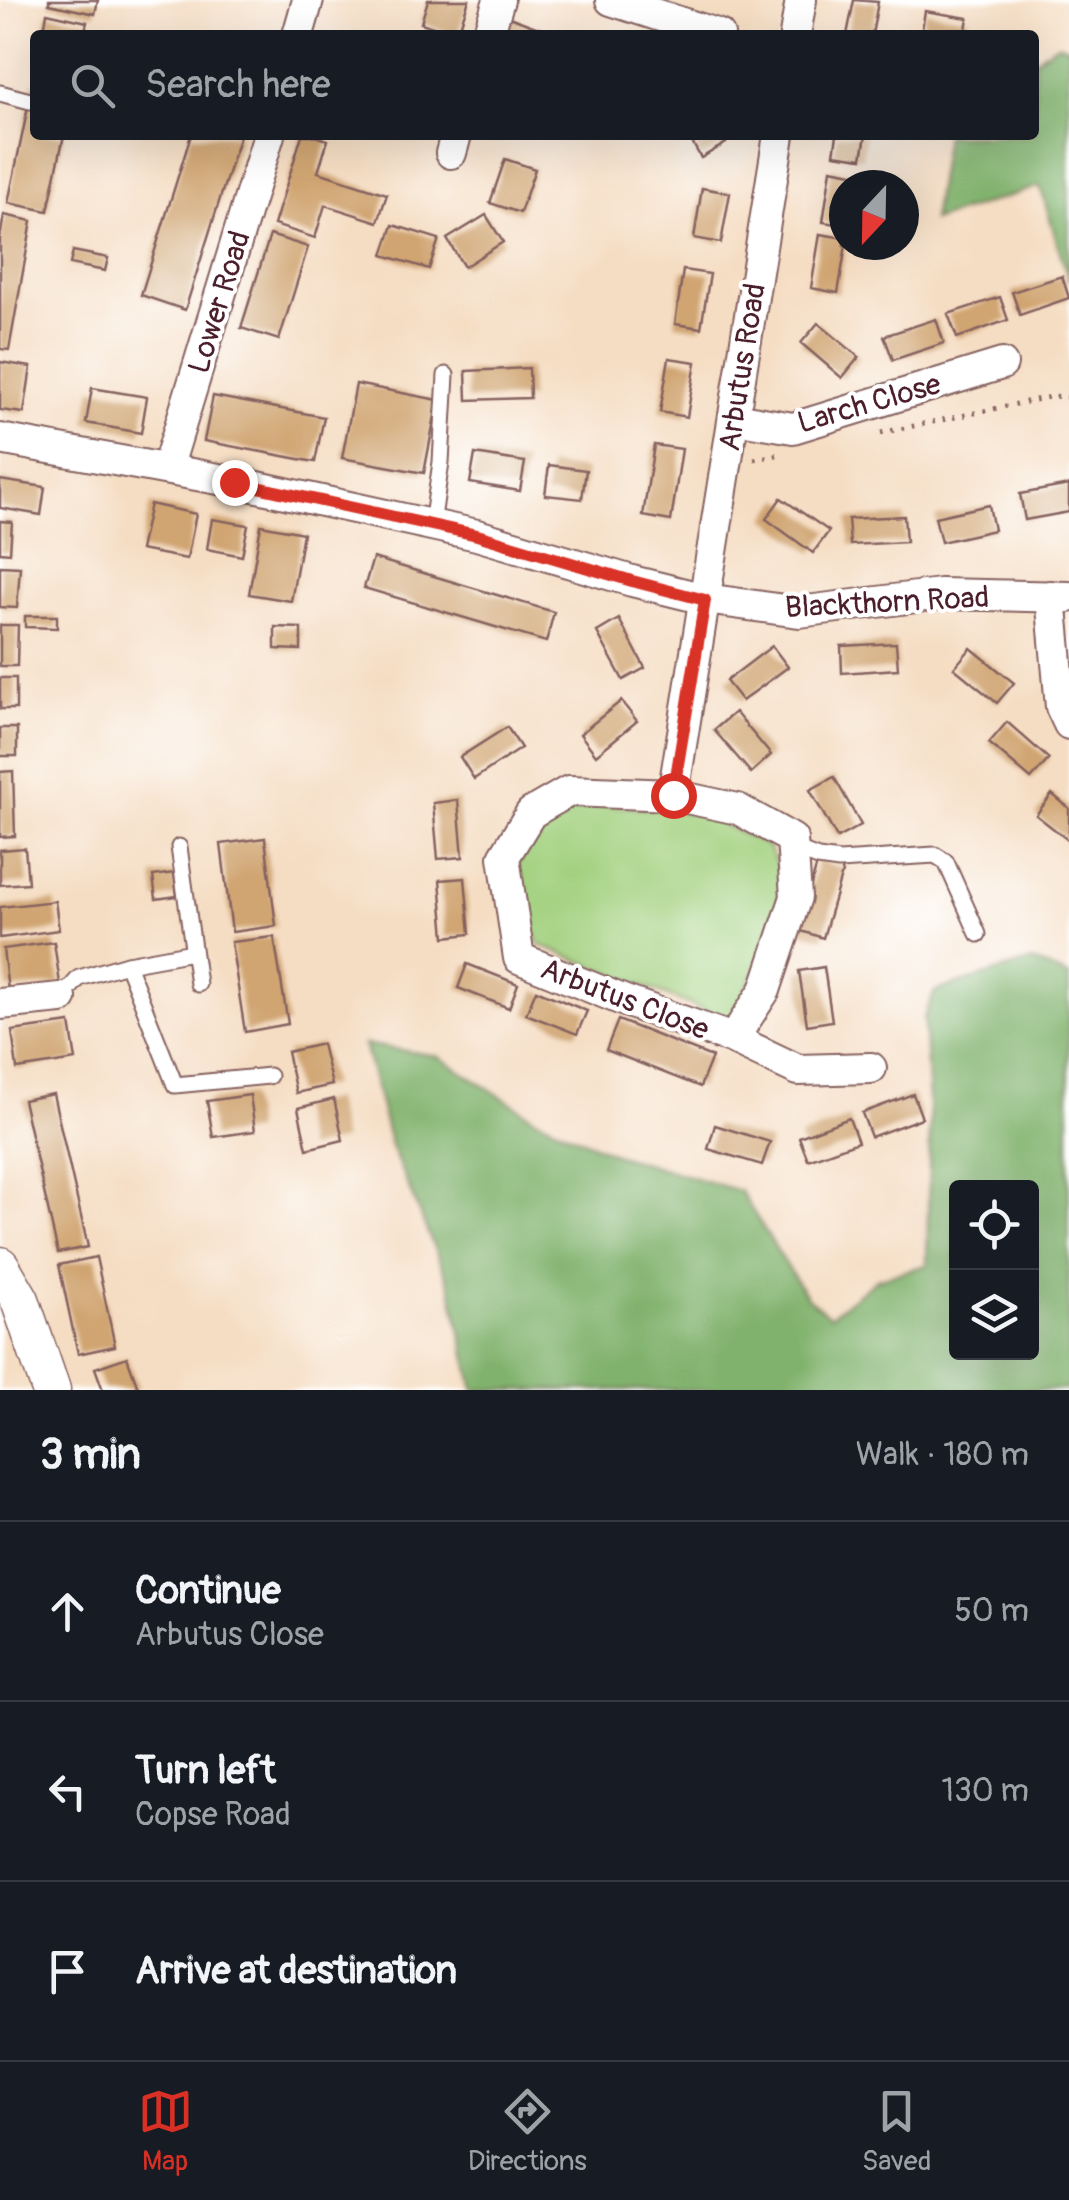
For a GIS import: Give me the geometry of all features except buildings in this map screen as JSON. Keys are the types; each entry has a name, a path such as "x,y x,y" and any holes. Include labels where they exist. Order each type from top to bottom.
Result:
{"street":[{"path":"299,30 308,0"},
{"path":"490,30 499,0"},
{"path":"796,30 800,0"},
{"path":"618,1 704,30"},
{"name":"Lower Road","path":"167,469 267,140"},
{"name":"Arbutus Road","path":"705,600 778,140"},
{"name":"Larch Close","path":"734,418 794,428 1002,364"},
{"name":"Blackthorn Road","path":"0,439 167,469 477,535 705,600 799,612 940,594 1060,596"},
{"path":"1060,596 1060,707 1069,724"},
{"path":"673,795 705,600"},
{"name":"Arbutus Close","path":"733,1040 765,990 796,897 792,840 738,808 673,795 568,790 532,812 504,857 519,958 733,1040 798,1070 872,1068"},
{"path":"0,1004 61,998"},
{"path":"0,1266 20,1300 51,1390"}],"lane":[{"path":"0,93 30,101"},
{"path":"432,525 441,462 446,376"},
{"path":"179,847 198,984"},
{"path":"792,848 839,862 935,855 946,862 978,934"},
{"path":"61,998 79,978 193,952"},
{"path":"127,964 175,1085 268,1076"}],"path":[{"path":"880,433 1054,396 1069,398"},
{"path":"726,465 784,453"}],"green space":[{"path":"1057,44 1069,47 1069,281 1040,186 932,221 944,140 1039,140 1039,57"},
{"path":"572,802 698,813 767,845 785,880 762,952 731,1021 540,945 520,904 515,868 548,814"},
{"path":"1032,961 1069,976 1069,1390 474,1390 451,1288 391,1146 364,1044 437,1056 535,1118 614,1154 740,1191 807,1298 830,1316 877,1279 927,1265 930,1120 924,1018 935,991"}],"route":[{"path":"234,482 477,535 705,600 673,795"}]}
